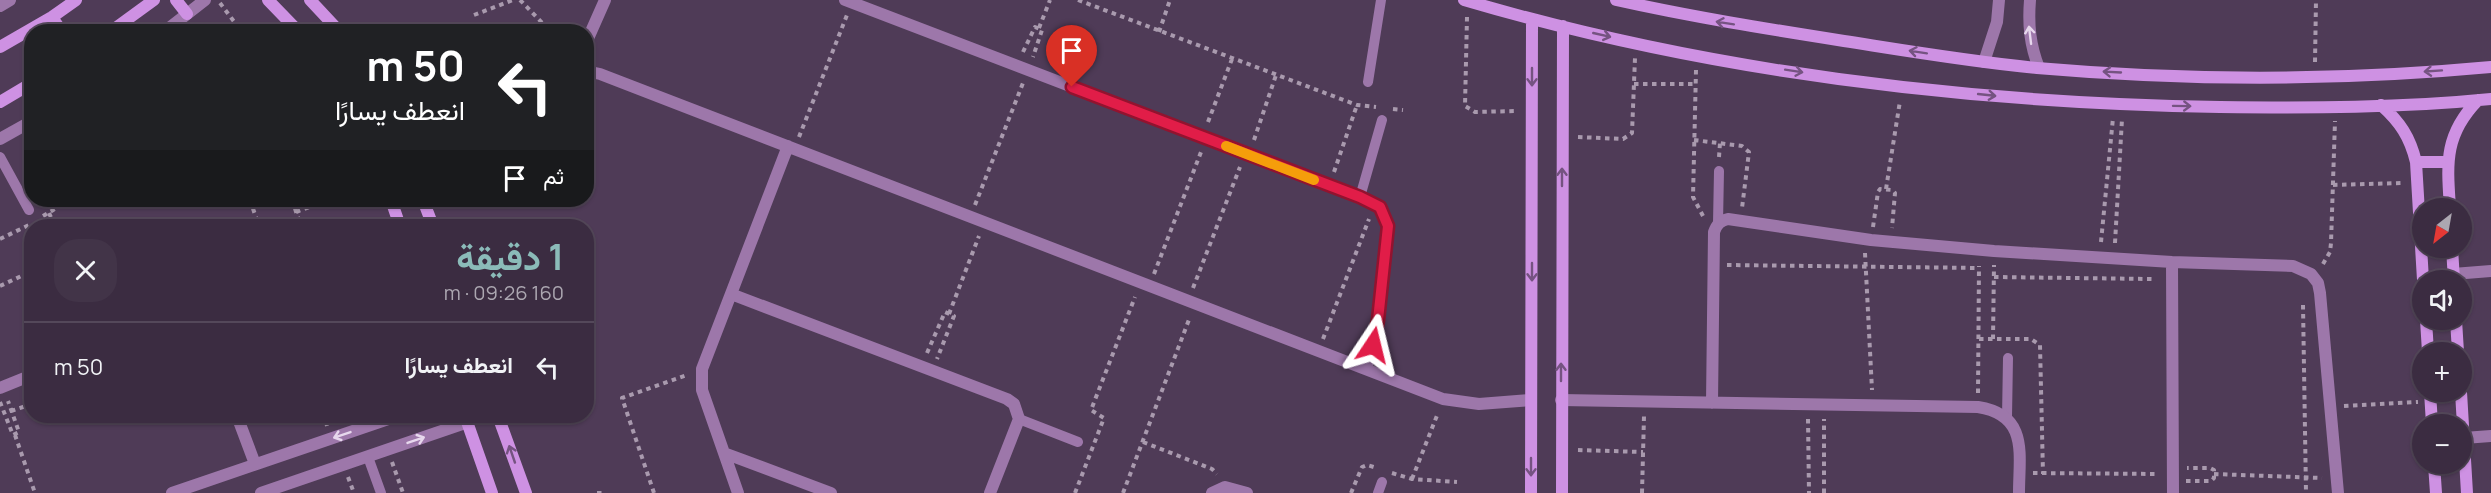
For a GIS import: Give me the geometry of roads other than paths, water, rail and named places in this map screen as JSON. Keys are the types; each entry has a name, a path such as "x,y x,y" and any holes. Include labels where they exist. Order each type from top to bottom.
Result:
{"street":[{"path":"0,6 10,0"},
{"path":"40,24 76,0"},
{"path":"121,24 154,0"},
{"path":"176,0 187,14"},
{"path":"174,24 205,0"},
{"path":"268,0 291,24"},
{"path":"310,0 332,24"},
{"path":"594,25 605,0"},
{"path":"1466,0 1532,19 1635,43 1794,72 1903,87 2028,99 2119,104 2335,107 2485,100"},
{"path":"1616,0 1698,18 1984,62 2039,68 2156,74 2314,76 2375,75 2491,67"},
{"path":"1984,62 1997,22 1999,0"},
{"path":"2030,0 2028,25 2031,47 2039,68"},
{"path":"848,1 1375,204 1384,213 1388,226 1378,320 1366,369"},
{"path":"52,17 57,24"},
{"path":"1531,493 1532,19"},
{"path":"1562,493 1563,26"},
{"path":"0,47 24,33"},
{"path":"594,73 1443,399 1479,404 1531,400"},
{"path":"0,102 24,88"},
{"path":"2449,198 2447,162 2450,144 2456,128 2466,113 2485,100"},
{"path":"2381,105 2405,130 2412,145 2416,162 2422,270"},
{"path":"0,139 24,126"},
{"path":"738,493 702,390 702,369 791,147"},
{"path":"2416,162 2447,162"},
{"path":"1712,403 1714,265 1717,225 1728,219 1891,242 1980,250 2172,262 2293,266 2311,274 2318,283 2320,293 2338,493"},
{"path":"2172,262 2174,479"},
{"path":"2472,274 2491,271"},
{"path":"731,294 1007,399 1014,404 1019,419 990,493"},
{"path":"1,387 24,378"},
{"path":"1561,400 1978,407 1994,410 2007,417 2016,430 2020,445 2019,493"},
{"path":"240,423 255,464"},
{"path":"172,493 376,423"},
{"path":"261,493 388,450 457,423"},
{"path":"468,423 492,493"},
{"path":"501,423 526,493"},
{"path":"2472,437 2491,436"},
{"path":"724,453 831,493"},
{"path":"2435,474 2436,493"},
{"path":"2466,474 2467,493"},
{"path":"1212,493 1225,487 1247,493"}],"lane":[{"path":"1368,82 1381,0"},
{"path":"1360,197 1382,120"},
{"path":"0,157 24,201"},
{"path":"1717,225 1719,171"},
{"path":"2007,417 2008,358"},
{"path":"1019,419 1078,442"},
{"path":"368,457 381,493"}]}
